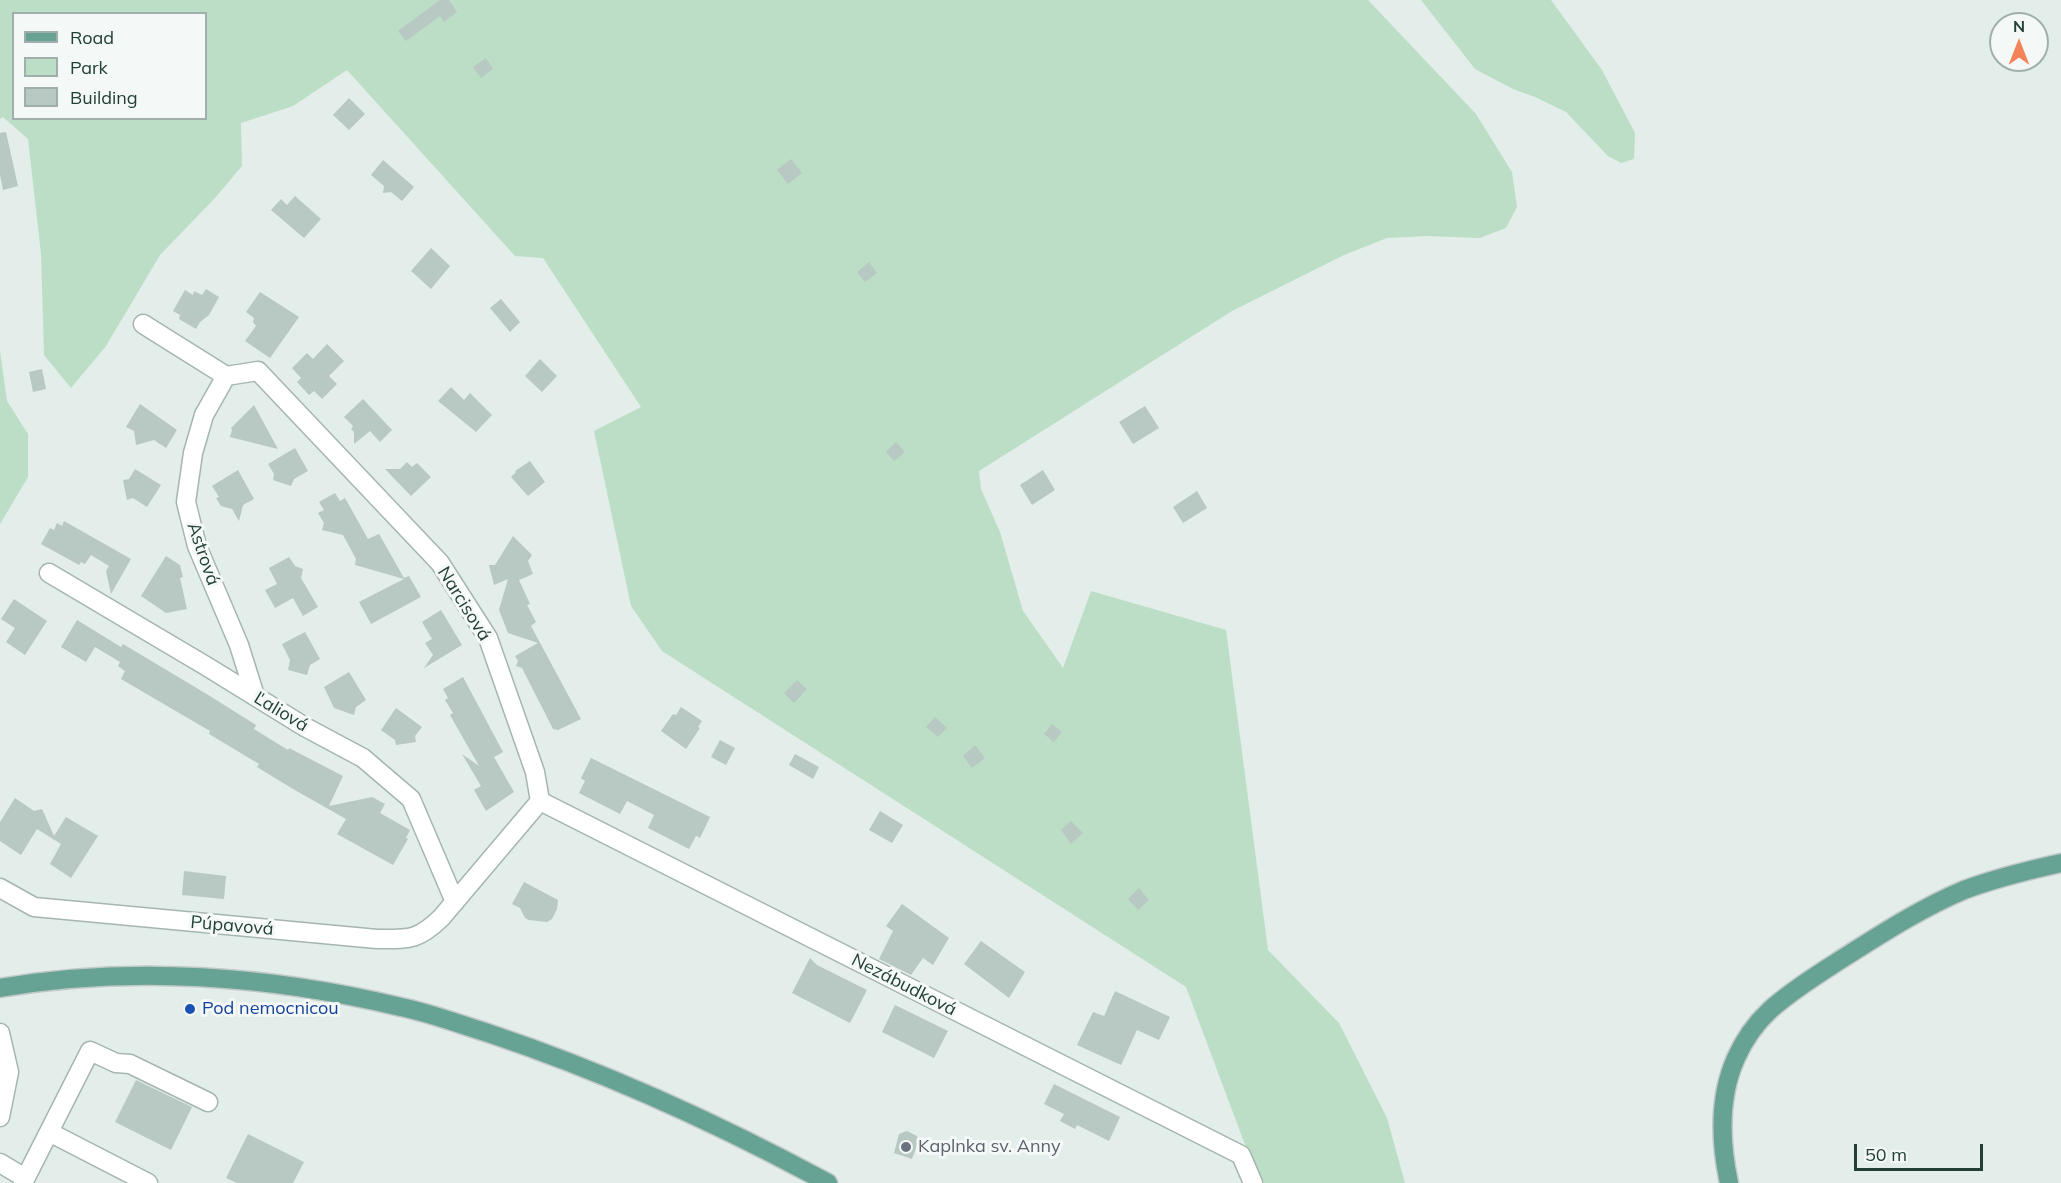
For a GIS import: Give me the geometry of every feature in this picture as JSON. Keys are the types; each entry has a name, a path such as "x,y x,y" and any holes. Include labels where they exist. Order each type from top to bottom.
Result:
{"main road":[{"path":"1729,1183 1725,1165 1722,1120 1726,1087 1736,1058 1746,1040 1769,1011 1802,985 1928,907 1985,883 2061,863"},
{"path":"0,988 116,977 212,978 300,987 403,1007 556,1056 737,1136 828,1183"}],"street":[{"path":"142,324 226,376"},
{"name":"Narcisová","path":"226,376 258,371 440,563 488,638 535,772 540,801"},
{"name":"Astrová","path":"226,376 204,415 193,453 186,502 197,546 239,645 255,696"},
{"name":"Ľaliová","path":"49,573 305,727 363,758 411,799 455,902"},
{"path":"455,902 540,801"},
{"name":"Nezábudková","path":"540,801 1241,1155 1253,1183"},
{"name":"Púpavová","path":"0,888 34,907 377,939 406,939 426,933 455,902"},
{"path":"0,1033 9,1072 0,1117"},
{"path":"0,1163 24,1181 90,1051 116,1062 130,1064 208,1102"},
{"path":"49,1132 148,1183"}],"green space":[{"path":"0,0 1368,0 1476,114 1512,172 1517,207 1506,228 1480,238 1427,236 1387,238 1344,255 1232,311 979,471 981,489 1000,532 1023,611 1063,668 1091,591 1226,630 1268,950 1339,1023 1387,1118 1405,1183 1264,1183 1244,1142 1186,987 662,651 631,606 594,431 641,407 543,258 515,256 347,70 293,106 241,123 242,166 215,198 160,255 106,346 71,388 44,355 41,254 28,139 3,117 0,119"},
{"path":"1421,0 1551,0 1602,70 1635,133 1634,159 1621,163 1608,156 1566,112 1513,89 1475,69"},
{"path":"0,351 7,401 28,434 28,477 0,524"}],"building":[{"path":"440,0 449,0 457,12 444,22 440,16 406,41 398,31"},
{"path":"486,58 493,69 481,78 473,67"},
{"path":"349,98 365,114 349,130 333,115"},
{"path":"6,132 18,186 3,190 0,175 0,133"},
{"path":"791,159 802,173 788,184 777,170"},
{"path":"383,160 414,187 402,201 391,192 383,193 384,186 371,175"},
{"path":"295,196 321,219 304,238 271,210 281,199 287,205"},
{"path":"431,248 450,266 431,289 411,271"},
{"path":"869,262 877,273 865,282 857,272"},
{"path":"206,289 219,297 209,315 200,322 196,329 179,319 180,315 173,311 185,290 193,295 194,291 202,295"},
{"path":"260,292 299,317 270,358 245,341 256,326 253,322 254,318 246,312"},
{"path":"501,299 520,322 510,332 490,308"},
{"path":"327,344 344,361 329,376 337,384 322,399 314,391 309,395 297,382 301,378 292,368 307,353 313,359"},
{"path":"540,359 557,376 542,392 525,376"},
{"path":"42,369 46,389 33,392 29,372"},
{"path":"451,387 464,400 470,393 492,415 476,432 438,401"},
{"path":"363,399 392,430 380,442 370,431 354,444 354,432 351,429 353,426 344,417"},
{"path":"140,404 177,430 166,448 154,440 136,445 134,431 126,427"},
{"path":"254,405 278,449 230,437 231,428"},
{"path":"1145,406 1159,428 1133,444 1119,422"},
{"path":"896,442 905,452 894,461 886,452"},
{"path":"295,448 308,471 294,479 291,486 273,480 274,474 268,464"},
{"path":"530,461 545,482 528,496 511,477 515,471"},
{"path":"407,462 412,467 417,463 431,477 411,496 385,469 400,469"},
{"path":"135,469 161,485 147,507 133,498 127,500 123,480 129,479"},
{"path":"238,470 254,499 243,505 239,521 232,509 221,506 216,498 219,497 212,486"},
{"path":"1043,470 1055,490 1032,505 1020,485"},
{"path":"1197,491 1207,508 1183,523 1173,507"},
{"path":"335,493 340,501 345,498 368,539 379,534 404,578 409,576 421,597 371,624 359,602 404,579 355,565 356,559 343,535 322,530 324,523 318,513 324,510 319,502"},
{"path":"64,521 131,559 111,594 106,571 109,566 91,555 85,564 81,562 79,565 41,544 50,528 54,530 57,523 62,526"},
{"path":"513,536 532,555 528,561 533,574 519,580 530,604 527,605 536,622 531,626 581,719 558,730 553,729 522,668 516,666 518,661 515,656 538,643 508,633 499,610 508,579 494,585 489,565 495,565"},
{"path":"166,556 180,565 183,577 180,578 187,609 166,613 141,596"},
{"path":"289,557 295,566 303,569 301,578 318,607 303,616 293,598 275,608 265,590 277,584 269,568"},
{"path":"14,599 47,621 25,655 6,642 15,628 1,619"},
{"path":"441,610 462,645 424,668 433,655 425,643 432,639 422,622"},
{"path":"77,620 121,647 123,644 205,693 256,725 254,729 288,750 289,748 343,776 329,806 372,797 385,804 380,813 410,830 406,838 408,839 393,865 337,834 346,819 257,767 259,764 209,734 210,731 121,679 125,671 118,666 120,662 95,647 86,662 61,647"},
{"path":"305,632 320,659 310,665 307,675 288,670 290,660 282,644"},
{"path":"349,672 366,700 356,707 354,715 334,708 324,687"},
{"path":"463,677 503,752 494,757 514,792 486,811 474,790 481,786 462,754 479,766 450,715 453,713 445,700 448,698 443,689"},
{"path":"797,680 807,689 794,703 784,693"},
{"path":"681,707 702,721 686,749 661,731"},
{"path":"396,708 422,727 415,736 416,742 396,745 395,740 381,730"},
{"path":"935,717 947,728 938,737 926,727"},
{"path":"1052,724 1062,732 1054,742 1044,734"},
{"path":"720,740 735,748 726,765 711,757"},
{"path":"975,745 985,758 972,768 963,756"},
{"path":"795,754 819,767 813,779 789,765"},
{"path":"591,758 710,817 700,838 696,836 689,849 648,828 654,815 631,803 627,801 620,814 579,793 585,781 581,778"},
{"path":"15,798 34,811 42,809 54,836 66,817 98,836 71,878 50,864 61,844 37,829 21,855 0,841 0,822"},
{"path":"880,811 903,825 892,843 869,830"},
{"path":"1071,821 1083,833 1071,844 1061,830"},
{"path":"184,871 226,876 224,899 182,895"},
{"path":"524,882 558,900 552,919 547,922 529,920 525,918 520,908 512,904"},
{"path":"1139,888 1149,900 1138,910 1128,899"},
{"path":"902,904 949,938 933,965 923,958 911,975 879,959 893,931 886,926"},
{"path":"981,941 1025,972 1009,998 964,964"},
{"path":"810,958 817,965 867,990 850,1023 792,993"},
{"path":"1115,991 1170,1017 1159,1040 1137,1030 1121,1065 1077,1045 1093,1012 1104,1016"},
{"path":"895,1005 948,1031 934,1058 882,1032"},
{"path":"136,1080 192,1107 171,1150 115,1122"},
{"path":"1054,1084 1120,1117 1109,1141 1077,1125 1075,1129 1060,1121 1064,1114 1044,1104"},
{"name":"Kaplnka sv. Anny","path":"907,1131 917,1136 919,1140 912,1159 894,1153 899,1134"},
{"path":"248,1134 304,1162 293,1183 237,1183 226,1178"}],"place":[{"name":"Pod nemocnicou","path":"190,1009"},
{"name":"Kaplnka sv. Anny","path":"906,1147"}]}
